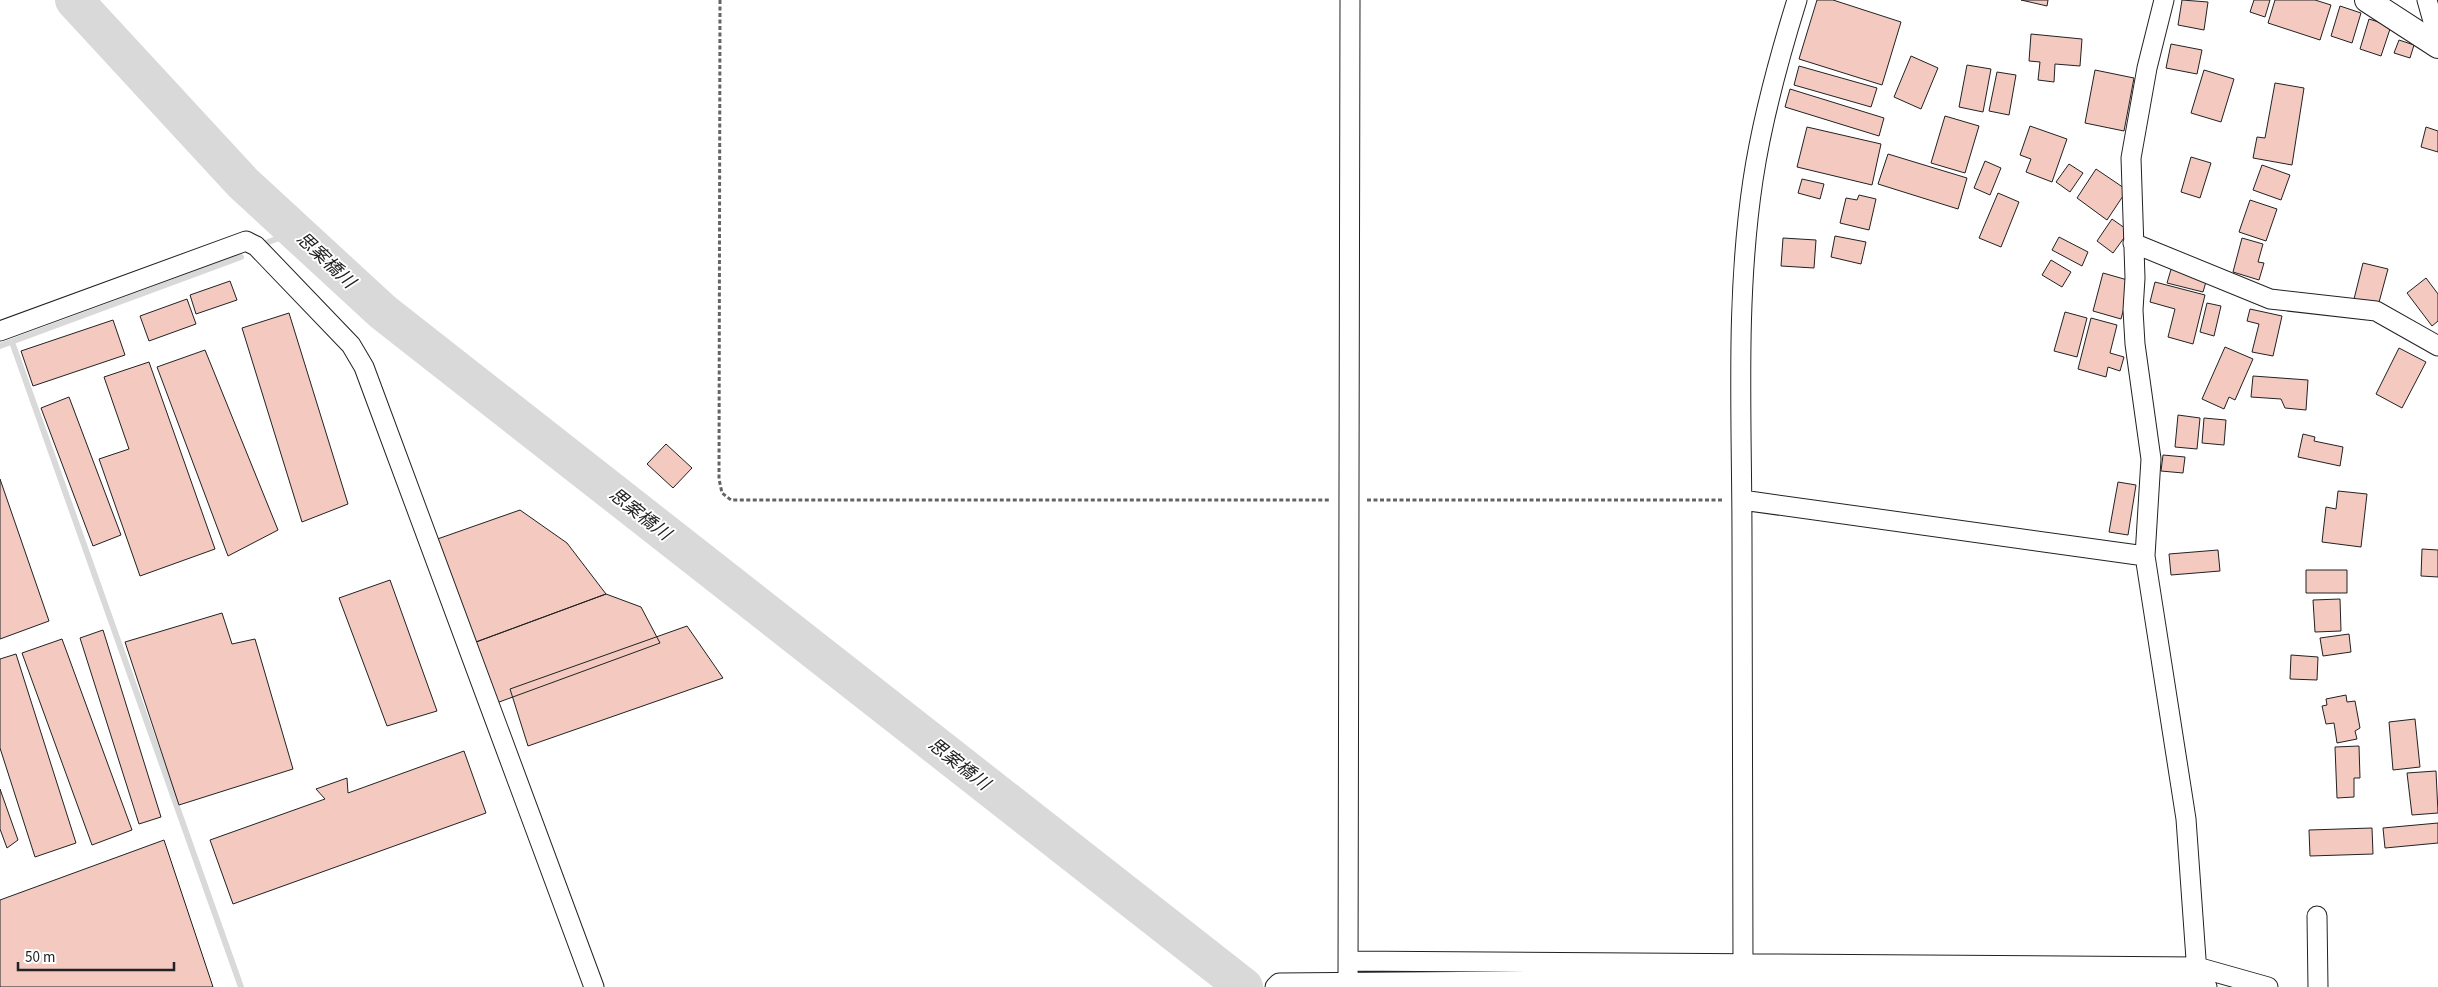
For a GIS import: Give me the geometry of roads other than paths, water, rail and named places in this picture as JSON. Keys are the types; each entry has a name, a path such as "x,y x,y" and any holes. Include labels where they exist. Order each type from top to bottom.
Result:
{"street":[{"path":"1348,982 1350,0"},
{"path":"1743,965 1742,500 1739,360 1746,242 1753,178 1785,38 1797,0"},
{"path":"2164,0 2146,68 2131,158 2135,344 2152,459 2145,556 2186,819 2200,981"},
{"path":"2367,0 2438,46"},
{"path":"2427,0 2438,39"},
{"path":"0,331 246,241 256,246 351,345 364,367 594,987"},
{"path":"2133,243 2270,299 2376,311 2438,346"},
{"path":"1742,500 2145,556"},
{"path":"2317,916 2318,987"},
{"path":"1348,961 1743,965 2200,981 2268,987"},
{"path":"1277,985 1348,982 2200,981"}],"waterway":[{"name":"思案橋川","path":"74,0 243,183 383,312 1244,987"},
{"path":"263,244 295,232"},
{"path":"0,346 241,257"},
{"path":"12,342 241,987"}]}
